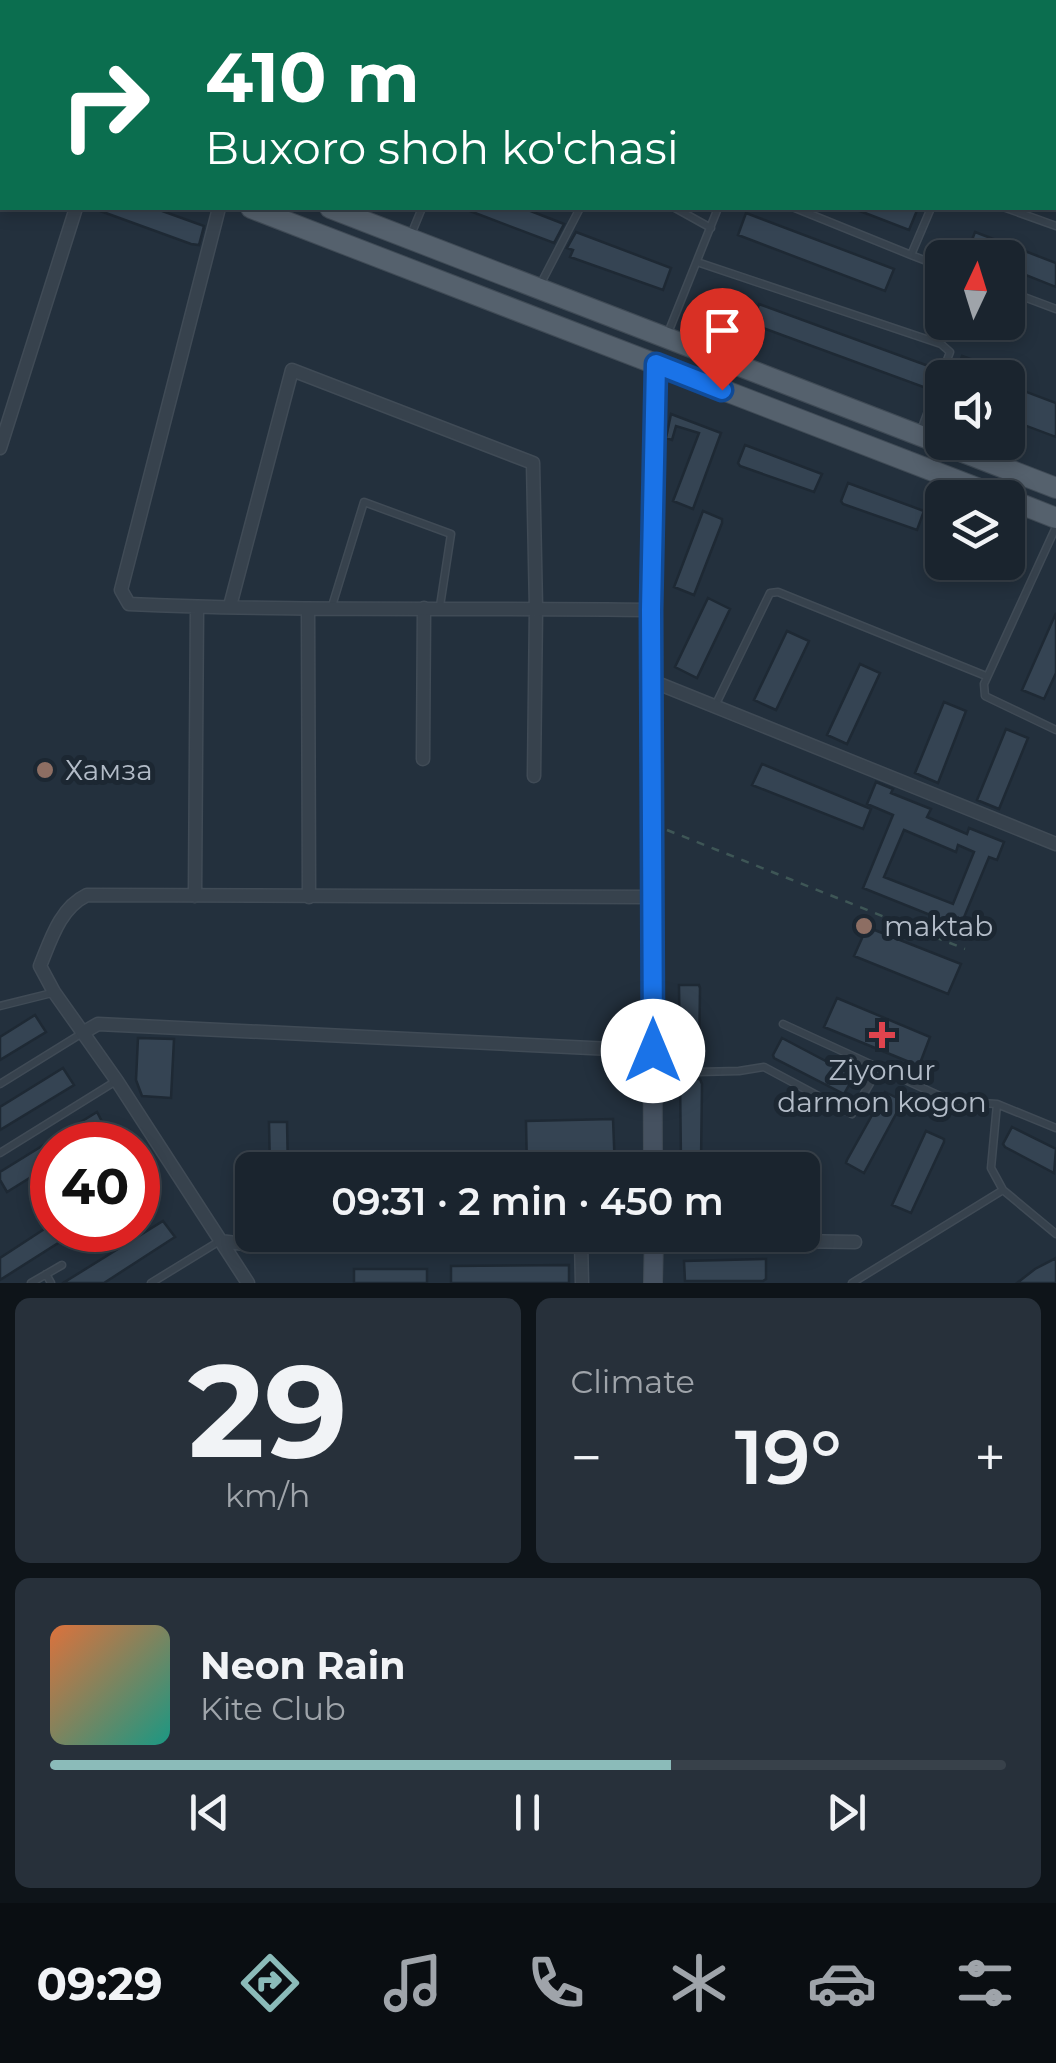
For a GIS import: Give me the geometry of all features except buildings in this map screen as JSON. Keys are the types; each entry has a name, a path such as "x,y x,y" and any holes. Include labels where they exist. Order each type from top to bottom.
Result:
{"main road":[{"path":"256,210 958,480"},
{"path":"335,210 1056,488"},
{"path":"1025,506 1056,518"}],"street":[{"path":"0,448 75,210"},
{"path":"218,210 121,590 129,604 651,610"},
{"path":"653,1152 651,610 656,364"},
{"path":"230,606 292,370 533,462 534,776"},
{"path":"195,896 197,607"},
{"path":"423,759 424,608"},
{"path":"308,609 310,896"},
{"path":"652,681 1056,844"},
{"path":"244,1278 40,966 66,910 76,900 87,895 652,896"},
{"path":"84,1032 98,1024 653,1051"},
{"path":"220,1241 235,1243"},
{"path":"820,1241 855,1242"},
{"path":"581,1252 582,1283"},
{"path":"653,1283 654,1252"}],"lane":[{"path":"409,238 421,210"},
{"path":"538,288 579,210"},
{"path":"679,210 711,228"},
{"path":"665,338 717,210"},
{"path":"800,210 925,261"},
{"path":"910,255 930,210"},
{"path":"1012,210 1056,226"},
{"path":"696,262 941,344 950,352 919,436"},
{"path":"1025,297 1056,309"},
{"path":"332,606 364,502 450,534 440,606"},
{"path":"1056,527 986,676 985,696 1056,730"},
{"path":"715,706 770,594 778,592 986,676"},
{"path":"0,1006 54,992"},
{"path":"784,1024 951,1101 997,1104 1056,1128"},
{"path":"0,1084 84,1032"},
{"path":"653,1072 764,1067 852,1114 879,1068"},
{"path":"0,1152 117,1081"},
{"path":"997,1104 991,1168 1003,1190 1056,1234"},
{"path":"852,1283 1003,1190"},
{"path":"151,1283 220,1241"},
{"path":"244,1278 239,1256 247,1252"},
{"path":"31,1283 62,1265"},
{"path":"46,1274 51,1283"}],"path":[{"path":"652,824 966,949"}],"place":[{"name":"Хамза","path":"45,770"},
{"name":"maktab","path":"864,926"},
{"name":"Ziyonur darmon kogon","path":"882,1035"}],"route":[{"path":"653,1051 651,610 656,364 722,390"}]}
